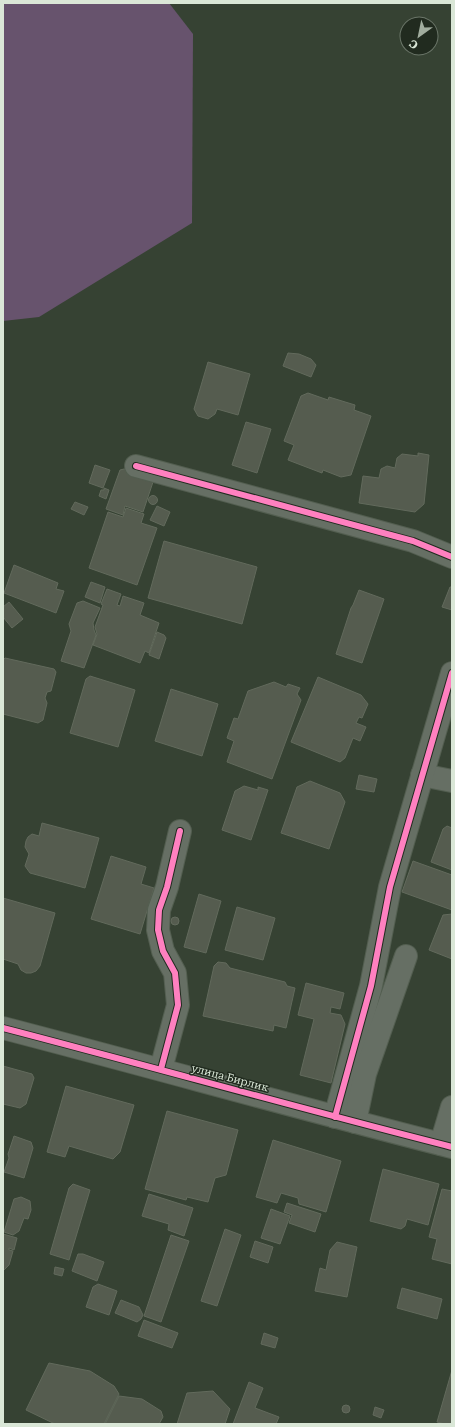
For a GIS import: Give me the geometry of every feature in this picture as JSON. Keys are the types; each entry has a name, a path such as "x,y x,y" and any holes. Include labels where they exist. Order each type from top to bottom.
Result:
{"street":[{"path":"136,466 413,541 452,557"},
{"path":"345,1120 390,887 452,673"},
{"path":"422,775 452,781"},
{"path":"161,1069 178,1005 175,972 163,951 158,930 159,910 167,887 180,830"},
{"path":"345,1120 365,1074 406,956"},
{"name":"улица Бирлик","path":"3,1028 447,1146"},
{"path":"447,1146 452,1108"}],"shaded area":[{"path":"3,3 169,3 193,34 192,223 39,317 3,321"}],"building":[{"path":"288,353 299,354 311,359 316,365 311,377 283,366"},
{"path":"208,362 250,374 238,415 217,409 215,414 208,419 198,416 194,409"},
{"path":"308,393 328,400 329,397 355,405 354,410 371,416 351,475 341,477 323,470 322,473 288,460 294,445 284,441 301,396"},
{"path":"246,422 271,429 257,473 232,465"},
{"path":"418,453 429,455 424,504 415,512 359,503 363,476 379,478 381,469 387,466 395,468 397,458 402,454 418,456"},
{"path":"95,465 110,470 103,488 89,483"},
{"path":"124,469 140,473 153,482 143,512 125,506 123,515 106,509 120,470"},
{"path":"104,488 109,490 106,499 99,496 101,490 104,490"},
{"path":"153,495 158,500 153,505 148,500"},
{"path":"75,502 88,507 84,515 71,509"},
{"path":"157,506 170,512 164,526 150,520"},
{"path":"126,508 144,514 141,523 157,528 137,585 89,568 108,512 123,517"},
{"path":"164,541 257,567 242,624 148,598"},
{"path":"14,565 58,583 56,589 64,591 56,613 4,593"},
{"path":"91,582 105,587 100,603 85,597"},
{"path":"450,587 452,587 452,610 442,607"},
{"path":"107,589 121,594 117,605 120,606 123,596 144,603 140,615 159,623 149,653 145,651 140,663 93,645 97,634 95,627 103,605 101,604"},
{"path":"359,590 384,599 362,663 336,654 351,608"},
{"path":"83,601 100,608 93,623 96,635 84,668 61,661 71,631 69,624 77,603"},
{"path":"9,602 23,619 12,628 3,617 3,607"},
{"path":"157,632 164,635 166,638 159,659 149,655"},
{"path":"5,658 54,669 56,672 51,691 47,692 45,698 47,703 43,720 38,723 3,714 3,660"},
{"path":"90,676 135,690 118,747 70,733 86,679"},
{"path":"318,677 361,695 368,704 362,718 359,717 356,723 366,727 360,741 353,738 345,758 340,762 291,742"},
{"path":"274,682 286,687 288,684 300,688 297,694 301,700 272,779 227,762 234,741 227,738 234,718 238,719 248,691"},
{"path":"171,689 218,704 202,756 155,741"},
{"path":"359,775 377,779 374,792 356,789"},
{"path":"310,781 340,793 345,802 329,849 281,833 297,787"},
{"path":"244,786 258,790 258,787 268,790 251,840 222,830 235,791"},
{"path":"42,823 99,838 85,888 30,873 25,866 29,854 25,847 26,841 32,834 39,836"},
{"path":"447,826 452,828 452,870 431,862 443,829"},
{"path":"111,856 146,867 141,884 154,888 140,934 91,919"},
{"path":"413,861 452,875 452,910 402,892"},
{"path":"199,894 221,901 206,953 184,947"},
{"path":"3,898 55,913 40,966 36,971 26,973 21,970 18,964 3,959"},
{"path":"237,907 275,918 263,960 225,950"},
{"path":"452,914 452,959 429,950 443,915"},
{"path":"175,917 178,918 178,924 175,925 172,924 171,921 172,918"},
{"path":"218,962 226,963 230,968 285,982 287,986 295,988 286,1028 274,1025 273,1031 203,1016 214,966"},
{"path":"306,983 344,993 340,1009 331,1007 330,1013 341,1015 345,1024 331,1083 300,1075 314,1019 298,1015"},
{"path":"3,1066 32,1074 34,1078 26,1104 20,1108 3,1104"},
{"path":"66,1086 134,1105 120,1152 113,1159 69,1146 65,1157 47,1152"},
{"path":"167,1111 238,1130 226,1175 215,1178 208,1202 187,1197 186,1200 145,1189"},
{"path":"14,1136 31,1142 33,1148 24,1178 4,1172"},
{"path":"273,1140 341,1161 326,1212 299,1204 298,1198 281,1193 277,1203 256,1197"},
{"path":"383,1169 439,1184 428,1225 407,1219 405,1226 401,1229 370,1221"},
{"path":"73,1184 90,1190 69,1260 50,1254 69,1188"},
{"path":"442,1189 452,1191 452,1264 432,1259 437,1239 429,1237"},
{"path":"149,1194 193,1208 184,1236 168,1230 169,1224 142,1216"},
{"path":"21,1197 30,1201 31,1210 28,1219 24,1218 19,1231 13,1235 4,1232 14,1199"},
{"path":"287,1203 321,1214 315,1232 289,1223 292,1215 284,1212"},
{"path":"271,1209 290,1216 280,1244 261,1238"},
{"path":"225,1229 241,1235 217,1306 201,1301"},
{"path":"3,1234 17,1238 14,1250 9,1248 9,1250 13,1251 9,1265 3,1271"},
{"path":"171,1235 189,1241 161,1322 144,1316"},
{"path":"255,1241 273,1247 268,1263 250,1257"},
{"path":"337,1242 357,1247 347,1297 315,1291 320,1268 326,1270 330,1250"},
{"path":"78,1254 83,1254 104,1262 97,1281 72,1271"},
{"path":"55,1267 64,1269 62,1276 54,1274"},
{"path":"98,1284 117,1291 109,1315 86,1307 93,1287"},
{"path":"402,1288 442,1299 437,1319 397,1308"},
{"path":"121,1300 139,1307 143,1315 141,1319 137,1322 115,1313"},
{"path":"144,1320 178,1333 172,1348 138,1336"},
{"path":"264,1333 278,1338 275,1348 261,1344"},
{"path":"49,1363 90,1371 114,1386 119,1394 104,1424 55,1424 26,1410"},
{"path":"452,1370 452,1424 445,1424 437,1422"},
{"path":"249,1382 263,1388 255,1408 279,1417 276,1424 233,1424"},
{"path":"213,1391 230,1409 225,1424 177,1424 187,1393"},
{"path":"119,1396 142,1399 161,1411 163,1417 159,1424 105,1424"},
{"path":"346,1405 349,1406 349,1412 346,1413 343,1412 342,1409 343,1406"},
{"path":"375,1407 384,1410 381,1418 373,1415"}],"cycle path":[{"path":"136,466 413,541 452,557"},
{"path":"335,1117 371,986 390,887 452,673"},
{"path":"161,1069 178,1005 175,973 163,951 158,930 159,910 167,887 180,831"},
{"path":"3,1028 452,1147"}]}
